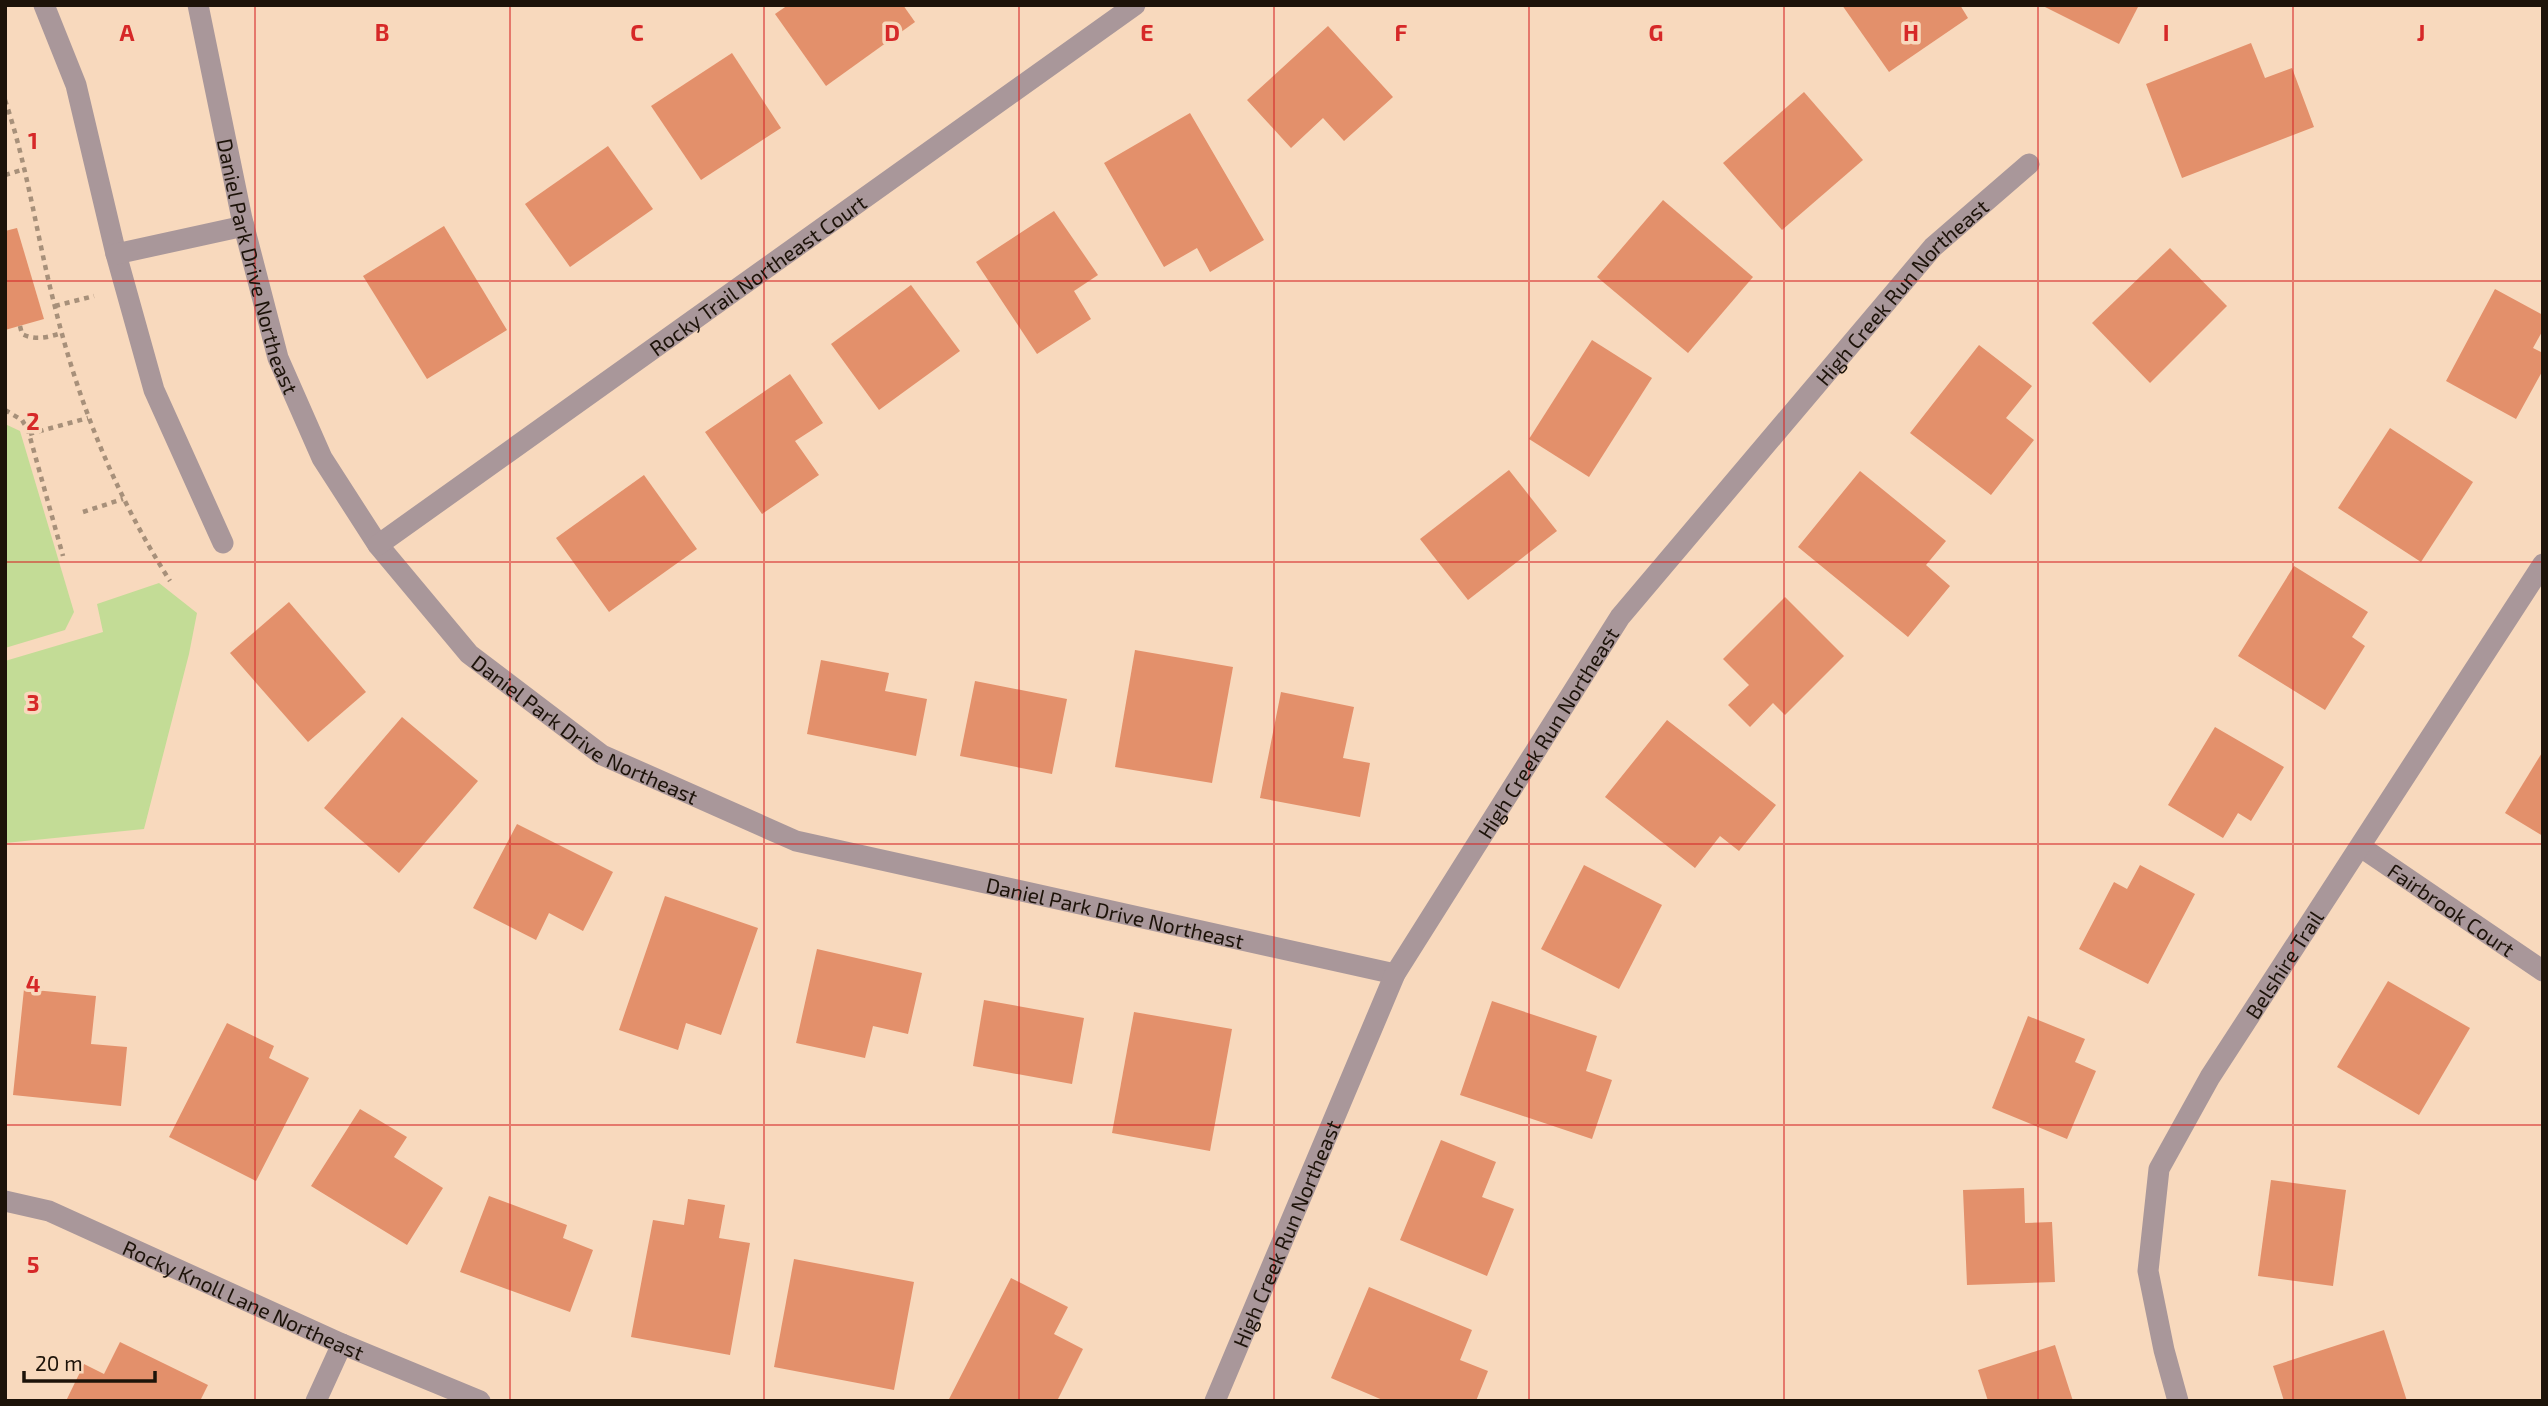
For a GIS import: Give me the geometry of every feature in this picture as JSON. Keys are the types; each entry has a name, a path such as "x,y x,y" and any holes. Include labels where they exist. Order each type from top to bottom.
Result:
{"street":[{"path":"44,5 76,85 116,254 154,390 223,543"},
{"name":"Daniel Park Drive Northeast","path":"198,5 244,226 278,358 322,458 378,545 469,654 603,755 796,841 1395,974"},
{"name":"Rocky Trail Northeast Court","path":"378,545 1135,5"},
{"name":"High Creek Run Northeast","path":"1215,1401 1395,974 1620,617 1933,247 2029,164"},
{"path":"116,254 244,226"},
{"name":"Belshire Trail","path":"2178,1401 2164,1350 2148,1270 2159,1170 2210,1077 2543,564"},
{"name":"Fairbrook Court","path":"2361,847 2543,971"},
{"name":"Rocky Knoll Lane Northeast","path":"5,1201 49,1211 342,1344 480,1401"},
{"path":"316,1401 342,1344"}],"path":[{"path":"5,100 25,169 62,333 89,418 123,499 144,540 170,581"},
{"path":"5,175 25,169"},
{"path":"55,306 125,288"},
{"path":"20,326 22,334 29,338 62,333"},
{"path":"5,410 22,420 29,434 63,556"},
{"path":"29,434 89,418"},
{"path":"83,512 123,499"}],"green space":[{"path":"5,424 20,431 74,612 65,630 5,648"},
{"path":"159,583 197,613 144,829 5,843 5,661 103,632 97,604"}],"building":[{"path":"788,5 903,5 915,22 826,86 775,14"},
{"path":"1842,5 1960,5 1968,18 1889,72"},
{"path":"2041,5 2139,5 2119,44"},
{"path":"1328,26 1393,97 1344,141 1323,118 1291,148 1247,100"},
{"path":"2251,43 2265,78 2292,68 2314,127 2182,178 2146,84"},
{"path":"732,53 781,128 701,180 651,106"},
{"path":"1804,92 1863,160 1782,230 1723,163"},
{"path":"1190,113 1264,240 1210,272 1197,248 1164,267 1104,163"},
{"path":"608,146 653,209 570,267 525,204"},
{"path":"1663,200 1753,277 1688,353 1597,277"},
{"path":"1054,211 1098,275 1074,291 1091,319 1037,354 976,262"},
{"path":"444,226 507,330 427,379 363,276"},
{"path":"17,228 44,319 5,330 5,231"},
{"path":"2170,248 2227,306 2150,383 2092,323"},
{"path":"911,285 960,351 879,410 831,344"},
{"path":"2495,289 2543,315 2543,330 2533,348 2543,353 2543,370 2516,419 2446,381"},
{"path":"1592,340 1652,378 1589,477 1529,439"},
{"path":"1979,345 2032,386 2006,418 2034,440 1991,495 1910,433"},
{"path":"790,374 823,423 795,441 819,475 762,514 705,432"},
{"path":"2390,428 2473,482 2421,562 2338,508"},
{"path":"1509,470 1557,531 1468,600 1420,539"},
{"path":"1860,471 1946,541 1926,565 1950,586 1908,637 1798,547"},
{"path":"644,475 697,549 609,612 556,538"},
{"path":"2294,566 2368,612 2352,637 2365,646 2325,710 2238,656"},
{"path":"1785,597 1844,656 1785,715 1773,703 1750,727 1728,705 1749,685 1723,659"},
{"path":"289,602 366,692 308,742 230,653"},
{"path":"1135,650 1233,667 1212,783 1115,767"},
{"path":"821,660 889,673 885,691 927,699 916,756 807,734"},
{"path":"975,681 1067,699 1052,774 960,756"},
{"path":"1281,692 1354,707 1343,758 1370,763 1360,817 1260,798"},
{"path":"402,717 478,781 399,873 324,808"},
{"path":"1667,720 1776,805 1739,851 1720,836 1695,868 1605,797"},
{"path":"2215,727 2284,767 2251,821 2238,813 2223,838 2168,805"},
{"path":"2543,751 2543,836 2505,813"},
{"path":"517,824 613,872 583,931 549,913 536,940 473,908"},
{"path":"1584,865 1662,905 1619,989 1541,949"},
{"path":"2140,865 2195,894 2148,984 2079,949 2114,882 2127,889"},
{"path":"665,896 758,928 721,1035 686,1023 678,1050 619,1030"},
{"path":"817,949 922,973 908,1034 873,1026 865,1058 796,1043"},
{"path":"2388,981 2470,1028 2419,1115 2337,1067"},
{"path":"24,989 96,996 91,1044 127,1047 121,1106 13,1095"},
{"path":"984,1000 1084,1018 1072,1084 973,1066"},
{"path":"1492,1001 1597,1036 1586,1071 1612,1080 1592,1139 1460,1095"},
{"path":"1134,1012 1232,1029 1210,1151 1112,1133"},
{"path":"2028,1016 2085,1039 2075,1062 2096,1071 2067,1139 1992,1108"},
{"path":"227,1023 274,1046 269,1058 309,1078 256,1181 169,1137"},
{"path":"360,1109 407,1137 394,1157 443,1188 407,1245 311,1186"},
{"path":"1441,1140 1496,1162 1482,1197 1514,1209 1487,1276 1400,1240"},
{"path":"2271,1180 2346,1190 2333,1286 2258,1276"},
{"path":"2024,1188 2025,1223 2052,1222 2055,1282 1967,1285 1963,1190"},
{"path":"489,1196 567,1225 563,1238 593,1250 570,1312 460,1272"},
{"path":"688,1199 725,1205 719,1238 750,1243 730,1355 631,1337 653,1220 684,1225"},
{"path":"794,1259 914,1282 894,1390 774,1367"},
{"path":"1011,1278 1068,1307 1054,1334 1083,1349 1057,1401 948,1401"},
{"path":"1369,1287 1472,1330 1460,1360 1488,1371 1476,1401 1385,1401 1331,1378"},
{"path":"2384,1330 2407,1401 2284,1401 2273,1366"},
{"path":"120,1342 208,1385 200,1401 66,1401 84,1364 104,1374"},
{"path":"2055,1345 2073,1401 1988,1401 1978,1370"}]}
